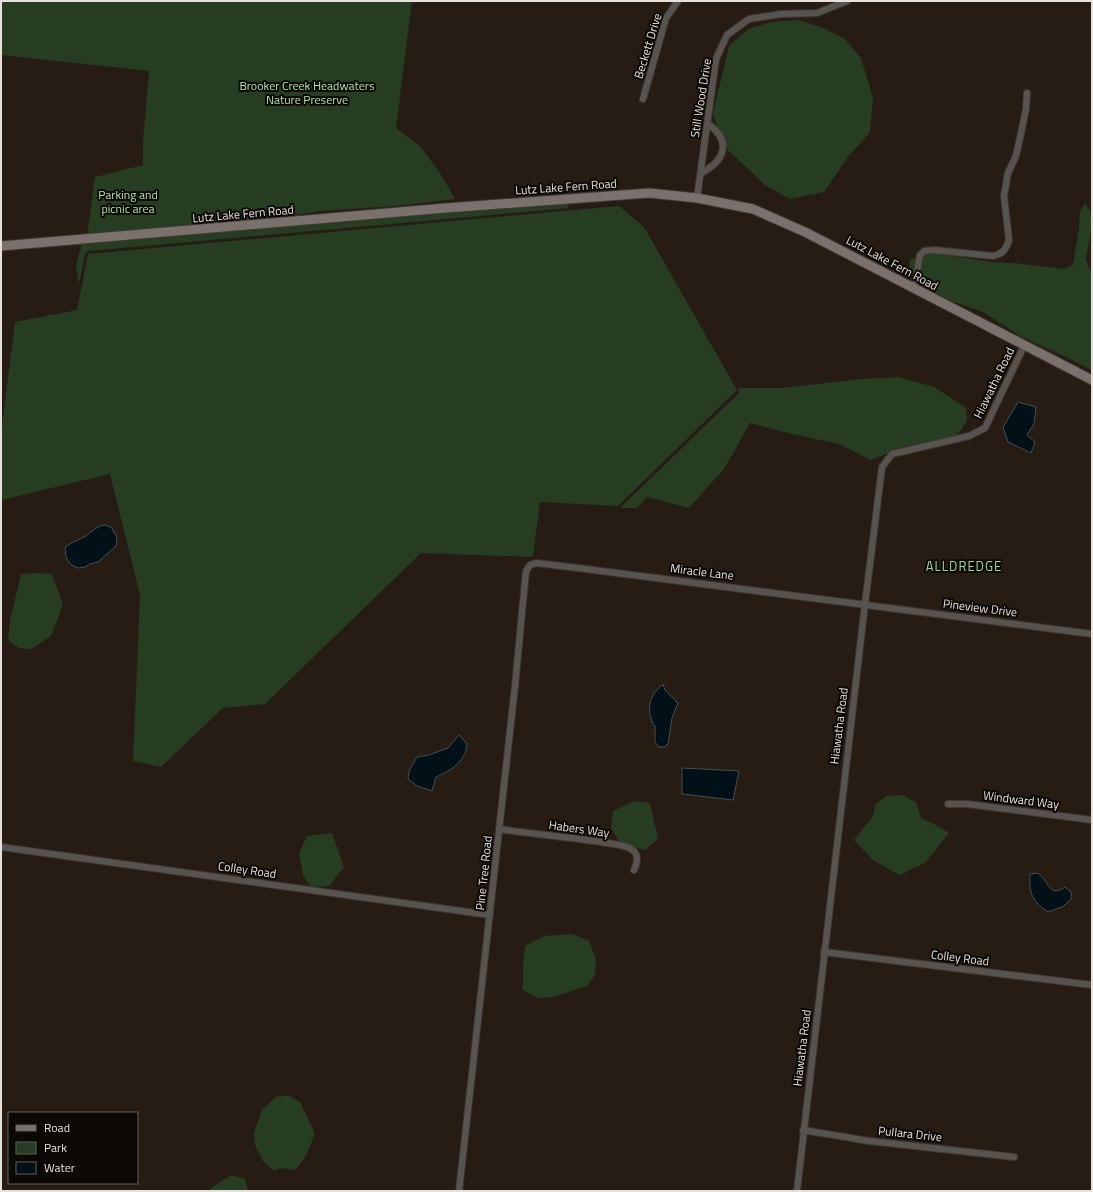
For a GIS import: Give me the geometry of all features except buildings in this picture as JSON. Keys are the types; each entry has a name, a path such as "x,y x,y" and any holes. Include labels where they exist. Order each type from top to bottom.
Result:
{"main road":[{"name":"Lutz Lake Fern Road","path":"1,246 446,208 650,193 697,198 753,209 812,235 1092,380"}],"street":[{"name":"Beckett Drive","path":"643,100 666,18 678,1"},
{"name":"Still Wood Drive","path":"697,198 716,59 727,35 749,19 781,14 817,13 845,2"},
{"path":"914,288 920,255 924,251 934,250 993,256 1000,255 1007,247 1009,240 1004,196 1008,173 1016,156 1026,109 1027,93"},
{"path":"701,173 716,162 723,148 721,137 716,129 708,124"},
{"name":"Hiawatha Road","path":"797,1191 882,467 892,454 969,436 985,428 1024,346"},
{"name":"Miracle Lane","path":"536,563 865,604"},
{"name":"Pine Tree Road","path":"459,1191 500,829 526,571 530,565 536,563"},
{"name":"Pineview Drive","path":"865,604 1092,634"},
{"name":"Windward Way","path":"948,804 967,804 1092,820"},
{"name":"Habers Way","path":"500,829 626,847 632,849 637,854 637,862 634,870"},
{"name":"Colley Road","path":"1,848 490,915"},
{"name":"Colley Road","path":"824,952 1092,985"},
{"name":"Pullara Drive","path":"803,1130 870,1141 1014,1157"}],"green space":[{"name":"Brooker Creek Headwaters Nature Preserve","path":"1,1 412,1 396,128 421,147 440,173 455,199 396,206 321,211 247,222 87,237 95,177 143,165 143,142 149,71 1,55"},
{"path":"798,20 821,27 845,39 861,58 873,98 870,132 848,157 824,192 790,199 765,185 728,150 719,134 713,113 729,46 748,29 771,22"},
{"path":"1085,203 1090,211 1092,223 1086,259 1092,275 1092,370 1020,336 983,312 948,300 925,289 909,277 910,259 932,253 992,262 1064,269 1073,265 1080,212"},
{"path":"568,204 568,208 88,251 85,254 79,284 76,266 82,243"},
{"path":"619,206 644,227 737,390 618,506 540,502 533,557 421,553 265,704 223,708 161,767 133,761 140,595 110,474 1,500 1,433 15,322 77,310 88,254"},
{"path":"899,377 934,387 966,408 967,420 957,436 900,448 871,460 839,444 750,423 724,469 689,508 647,497 637,508 620,508 739,393 739,388 781,388 862,379"},
{"path":"21,574 52,574 63,605 51,636 31,649 19,648 8,640 10,620"},
{"path":"902,795 916,802 921,818 949,833 925,863 899,875 873,860 854,840 872,818 876,804 886,796"},
{"path":"635,801 650,803 658,839 645,850 621,844 611,828 613,811"},
{"path":"332,833 344,867 329,886 311,887 303,875 299,853 307,836"},
{"path":"572,934 589,941 596,960 595,975 587,986 553,997 537,998 523,990 525,946 544,936"},
{"path":"288,1095 300,1102 315,1134 306,1156 295,1170 280,1168 274,1171 263,1161 255,1145 254,1133 262,1110 276,1097"},
{"path":"231,1175 245,1179 248,1191 207,1191"}],"water":[{"path":"1018,402 1036,407 1034,424 1027,435 1035,442 1031,453 1008,442 1003,427"},
{"path":"104,525 111,527 117,537 116,546 98,562 78,568 70,564 66,557 65,547 85,537 97,527"},
{"path":"663,684 665,690 678,703 672,718 668,744 665,747 659,747 655,742 655,726 651,720 650,708 652,697"},
{"path":"459,735 467,744 466,751 456,765 447,772 436,777 432,791 417,786 408,779 409,771 417,757 429,755 448,748"},
{"path":"682,768 739,771 733,800 682,794"},
{"path":"1037,873 1044,879 1049,887 1055,891 1065,887 1071,892 1072,898 1064,906 1048,912 1038,904 1031,892 1030,874"}],"district":[{"name":"ALLDREDGE","path":"964,566"}],"park label":[{"name":"Parking and picnic area","path":"128,202"}]}
